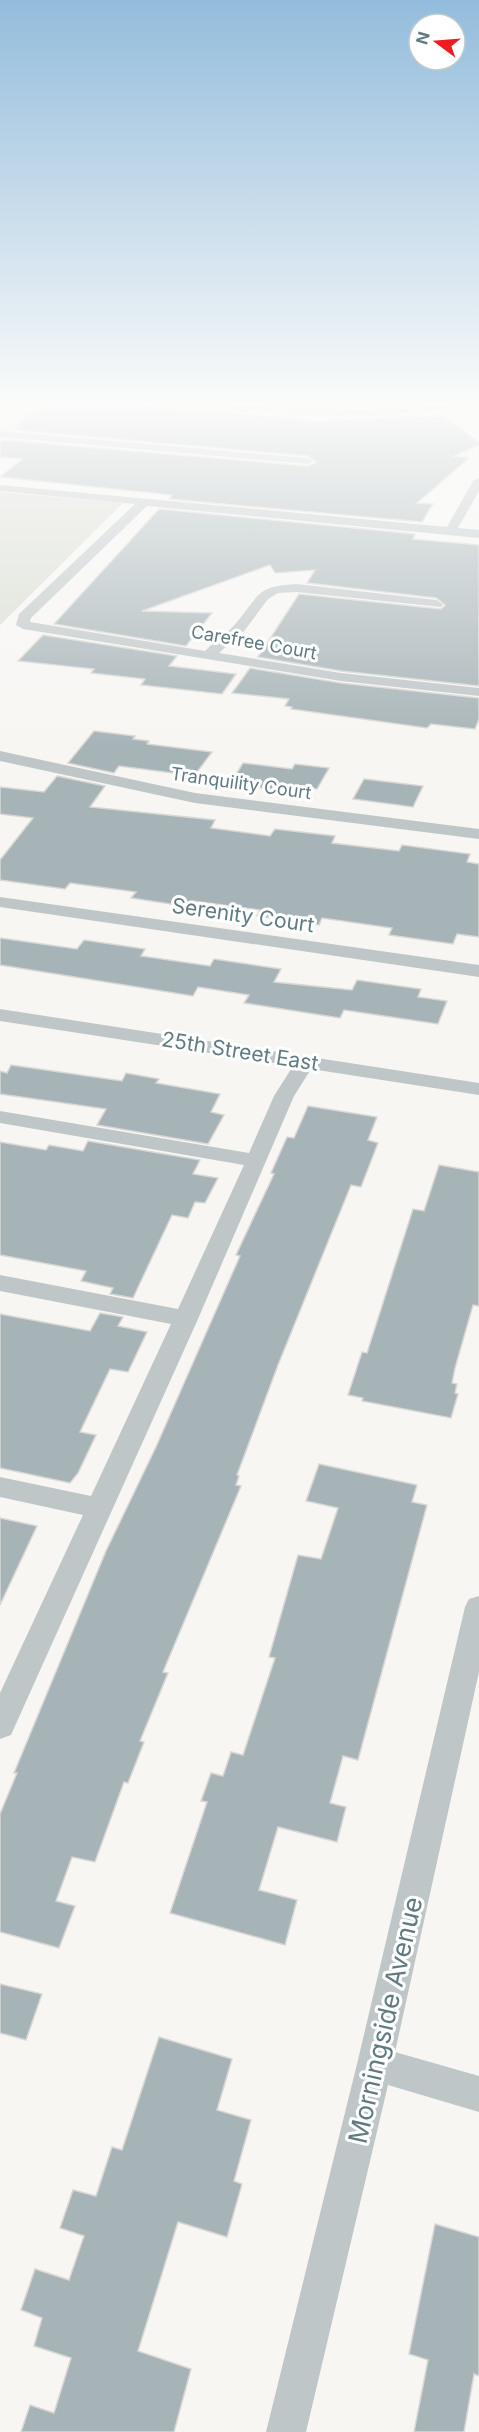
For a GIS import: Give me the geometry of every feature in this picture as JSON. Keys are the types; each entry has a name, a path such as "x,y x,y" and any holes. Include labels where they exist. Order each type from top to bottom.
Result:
{"street":[{"name":"Carefree Court","path":"126,519 24,617 23,625 341,677 479,692"},
{"path":"322,519 479,534"},
{"path":"450,532 457,519"},
{"path":"209,654 240,627 263,596 275,589 297,588 436,604"},
{"name":"Tranquility Court","path":"0,756 195,798 479,834"},
{"name":"Serenity Court","path":"0,902 479,972"},
{"name":"25th Street East","path":"0,1015 306,1060 479,1089"},
{"path":"0,1726 257,1161 284,1096 306,1060"},
{"path":"0,1117 257,1161"},
{"path":"0,1283 186,1318"},
{"path":"0,1487 99,1508"},
{"name":"Morningside Avenue","path":"286,2432 375,2064 479,1607"},
{"path":"375,2064 479,2094"}],"shaded area":[{"path":"0,519 106,519 0,625"}],"building":[{"path":"149,519 266,519 415,534 413,539 479,545 479,686 341,671 258,657 299,594 441,609 445,605 436,598 307,583 315,570 275,573 270,565 142,611 212,613 186,646 54,624"},
{"path":"394,519 424,519 422,522"},
{"path":"43,635 177,656 169,666 236,674 222,694 141,685 145,679 91,673 94,669 18,661"},
{"path":"250,668 341,683 479,698 479,719 475,729 431,724 427,728 291,709 292,707 285,706 289,699 232,693"},
{"path":"94,731 135,736 133,739 149,741 147,744 212,752 197,772 176,770 173,773 119,766 114,773 68,763"},
{"path":"243,763 292,769 295,764 329,768 317,789 295,786 292,792 230,784"},
{"path":"57,776 105,786 90,807 215,820 211,828 270,836 275,829 335,836 332,843 399,851 402,845 470,854 467,862 479,864 479,937 457,934 453,944 389,935 392,928 322,918 319,925 257,916 260,910 193,901 190,907 131,898 136,892 70,883 65,889 0,880 0,860 33,818 0,814 0,787 44,792"},
{"path":"364,779 423,786 413,807 353,799"},
{"path":"0,938 77,949 84,940 145,949 141,956 210,966 214,959 281,969 274,982 352,990 357,980 421,989 418,997 447,1001 438,1024 344,1010 340,1018 244,1003 249,995 198,987 193,996 0,965"},
{"path":"11,1065 122,1081 126,1073 159,1079 156,1083 220,1094 211,1112 224,1115 208,1144 97,1125 106,1109 0,1094 0,1071 7,1073"},
{"path":"308,1106 377,1117 368,1140 378,1143 361,1187 351,1185 278,1365 237,1475 239,1476 236,1485 241,1486 163,1672 168,1673 140,1741 144,1742 128,1783 124,1782 95,1862 72,1857 56,1901 75,1906 59,1948 0,1932 0,1814 17,1773 14,1773 106,1551 156,1447 240,1256 236,1255 274,1174 271,1173 287,1137 294,1138"},
{"path":"88,1141 200,1160 193,1174 218,1178 205,1203 195,1202 188,1218 172,1215 133,1298 110,1294 113,1288 81,1281 86,1271 0,1255 0,1142 46,1150 49,1145 83,1151"},
{"path":"439,1165 479,1172 479,1306 473,1305 455,1368 452,1383 457,1384 455,1393 458,1394 451,1418 362,1401 363,1398 348,1395 362,1352 367,1353 413,1209 424,1211"},
{"path":"100,1313 123,1317 118,1326 147,1332 128,1372 110,1369 80,1432 96,1435 78,1473 70,1483 0,1468 0,1314 90,1331"},
{"path":"319,1464 417,1485 412,1502 427,1505 358,1760 343,1756 330,1803 346,1807 337,1842 278,1827 259,1890 297,1900 285,1945 170,1913 207,1802 201,1801 211,1773 223,1776 231,1752 243,1755 275,1658 269,1657 298,1555 321,1559 338,1508 306,1501"},
{"path":"0,1518 37,1526 0,1605"},
{"path":"0,1984 42,1994 26,2040 0,2033"},
{"path":"159,2037 232,2059 217,2110 251,2120 234,2181 242,2184 227,2237 178,2222 138,2351 191,2369 174,2432 21,2432 30,2405 54,2413 71,2358 34,2346 42,2318 21,2310 35,2269 69,2280 84,2236 60,2228 73,2190 96,2196 112,2147 122,2150"},
{"path":"435,2224 479,2237 479,2376 474,2374 464,2432 414,2432 428,2360 409,2354"}]}
